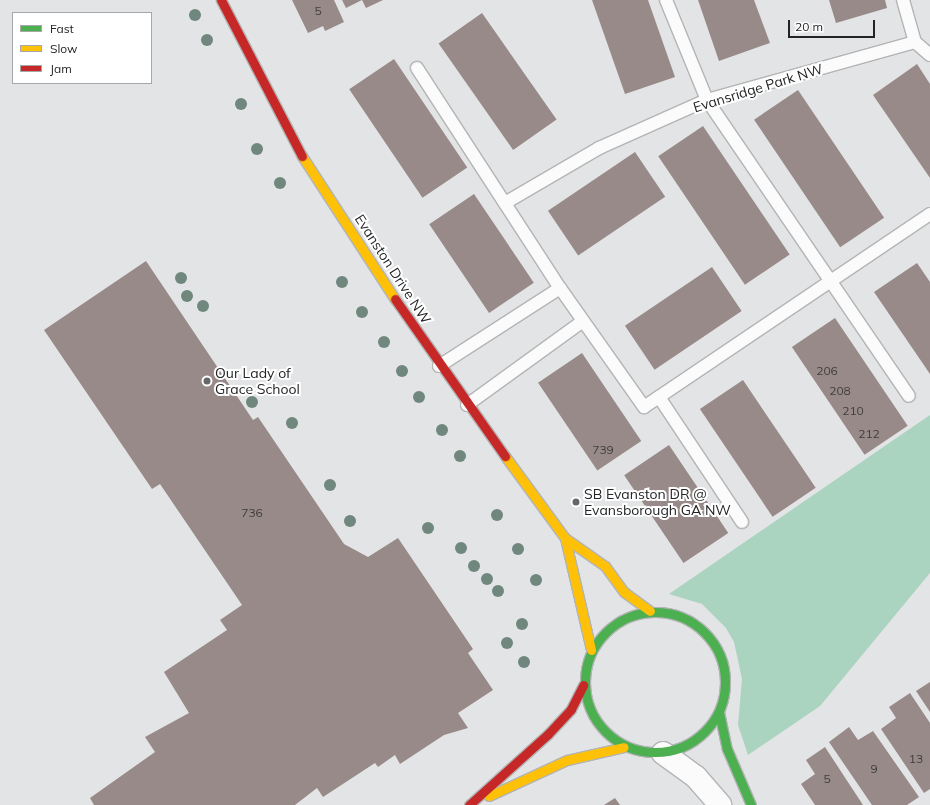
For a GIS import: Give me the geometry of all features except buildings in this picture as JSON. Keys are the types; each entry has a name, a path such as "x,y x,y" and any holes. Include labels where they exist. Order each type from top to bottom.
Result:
{"street":[{"name":"Evanston Drive NW","path":"221,0 297,149 467,405 565,538 605,566 624,592 650,611"},
{"name":"Evanston Drive NW","path":"565,538 591,650"},
{"path":"650,611 674,614 691,622 713,642 724,670 725,688 719,712 705,732 686,746 663,753 624,747 567,760 470,804 548,734 571,709 583,685 591,650 605,630 626,617 650,611"},
{"path":"583,685 592,716 603,732 624,747"},
{"path":"719,712 727,749 751,805"},
{"path":"663,753 696,778 720,805"}],"lane":[{"path":"666,0 707,100 909,396"},
{"path":"903,0 916,42 930,55"},
{"name":"Evansridge Park NW","path":"505,203 599,148 707,100 916,42"},
{"path":"417,68 560,288 644,407 930,214"},
{"path":"440,366 560,288"},
{"path":"467,405 583,321"},
{"path":"659,397 742,522"}],"green space":[{"path":"930,415 930,573 820,706 748,755 738,725 742,679 734,642 726,628 702,604 669,594"}],"traffic: fast":[{"path":"662,612 682,617 694,623 705,632 714,643 720,655 724,668 725,682 724,696 720,709 714,721 705,732 694,741 682,747 669,751 648,752 628,747 616,741 605,732 596,721 586,696 585,675 590,655 596,643 605,632 616,623 641,613 662,612"},
{"path":"719,712 727,749 751,805"}],"traffic: slow":[{"path":"302,156 395,299"},
{"path":"505,456 565,538 605,566 624,592 650,611"},
{"path":"565,538 591,650"},
{"path":"489,796 567,760 624,747"}],"traffic: jam":[{"path":"221,0 302,156"},
{"path":"395,299 505,456"},
{"path":"469,805 548,734 571,709 583,685"}],"place":[{"name":"Our Lady of Grace School","path":"207,381"},
{"name":"SB Evanston DR @ Evansborough GA NW","path":"576,502"}]}
